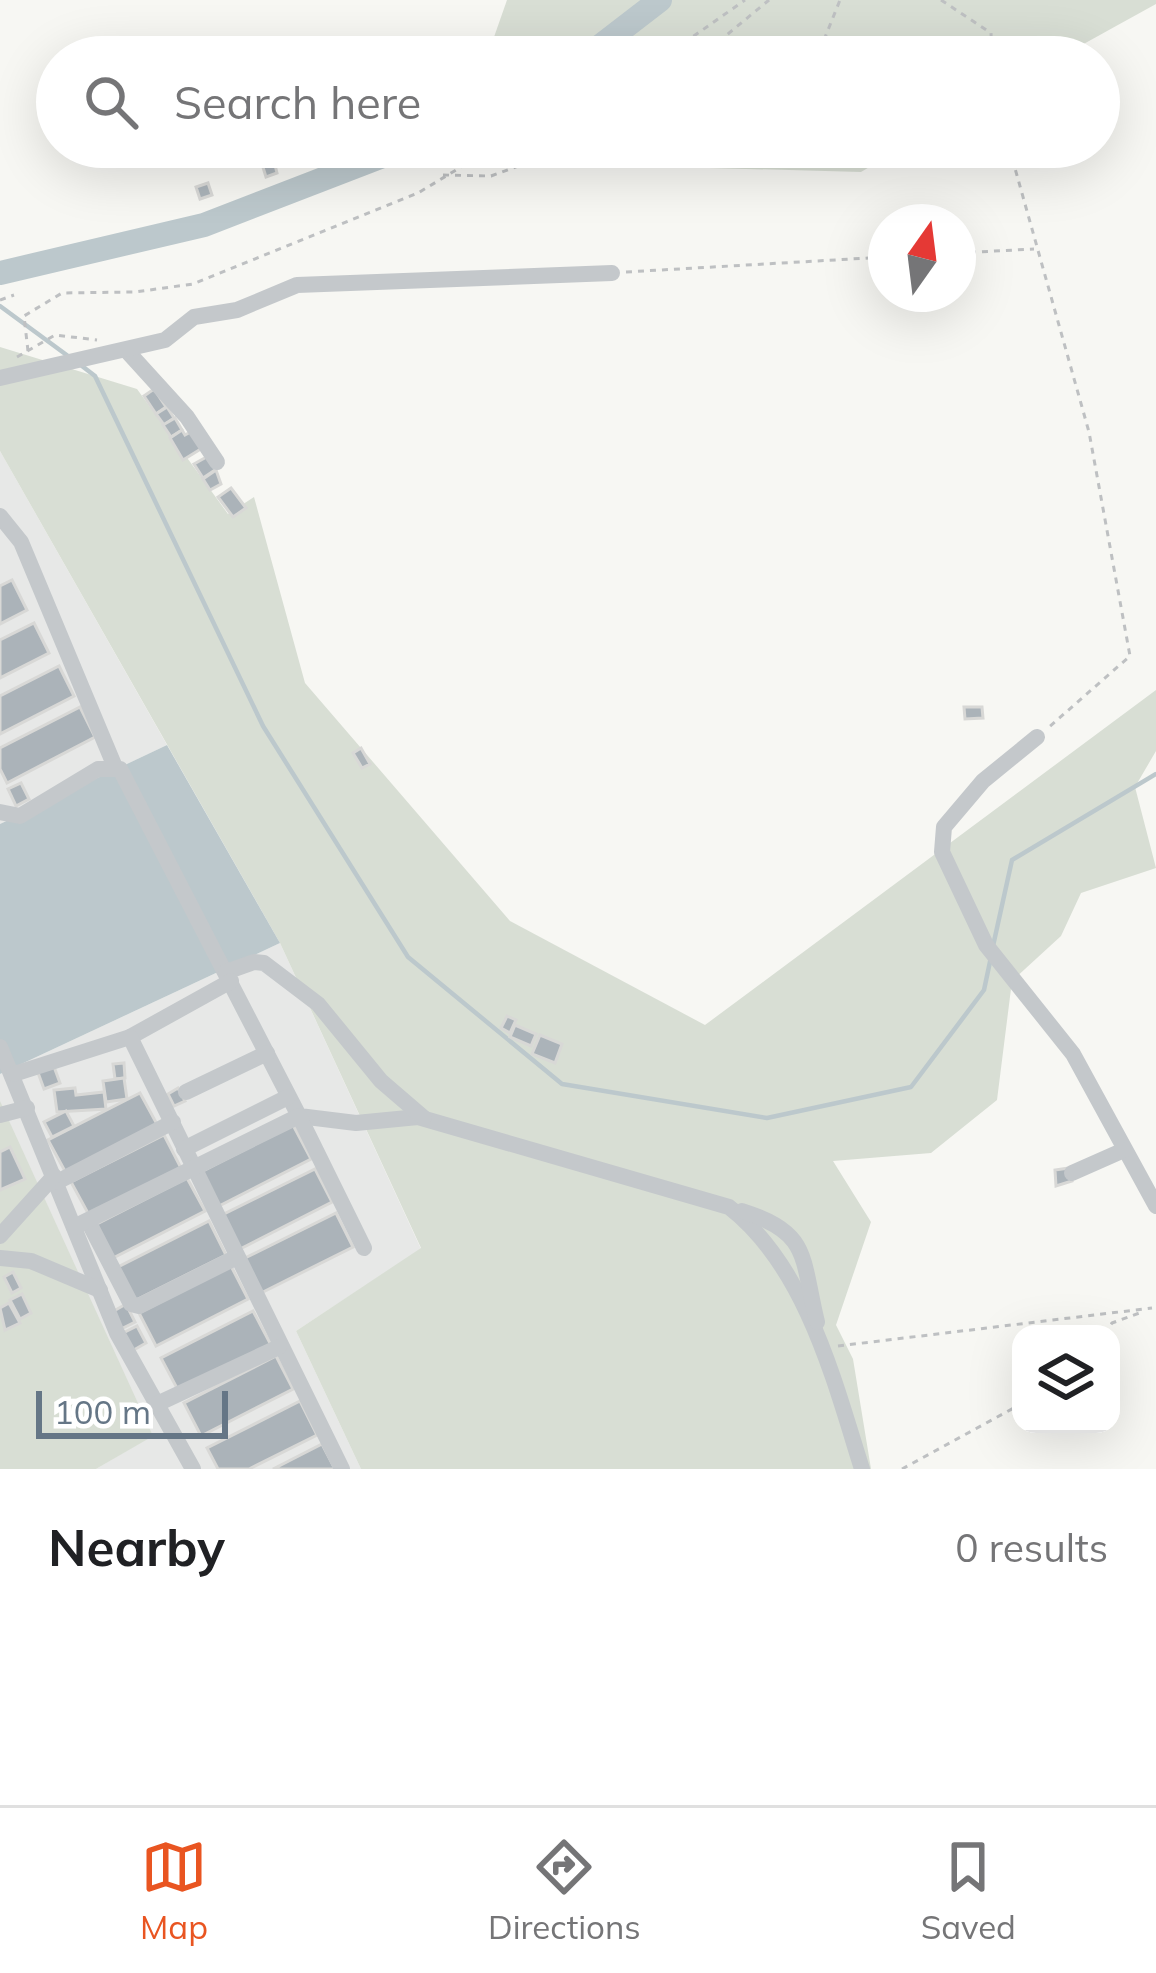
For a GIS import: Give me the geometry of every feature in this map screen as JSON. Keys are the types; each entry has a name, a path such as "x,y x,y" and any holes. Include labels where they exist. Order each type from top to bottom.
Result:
{"street":[{"path":"0,377 166,340 194,317 237,310 297,285 612,273"},
{"path":"127,351 188,417 217,462"},
{"path":"0,516 21,542 115,767 128,778 364,1248"},
{"path":"1037,736 982,781 944,827 942,852 986,945 1073,1054 1110,1114 1156,1206"},
{"path":"0,812 20,816 98,769 115,767"},
{"path":"14,1074 130,1037 254,962 274,970 318,1004 381,1081 424,1118"},
{"path":"130,1037 341,1469"},
{"path":"0,1047 56,1179 131,1304 139,1306 235,1258"},
{"path":"186,1092 267,1053"},
{"path":"184,1149 288,1097"},
{"path":"0,1115 27,1108"},
{"path":"81,1224 299,1115 356,1123 424,1118 729,1207 782,1224 798,1244 862,1469"},
{"path":"31,1261 1,1232 56,1179 173,1122"},
{"path":"1072,1173 1124,1150"},
{"path":"729,1207 750,1223 824,1348"},
{"path":"81,1224 100,1290 193,1469"},
{"path":"0,1258 31,1261 100,1290"},
{"path":"157,1404 279,1347"}],"path":[{"path":"694,36 745,0"},
{"path":"726,36 770,0"},
{"path":"826,36 840,0"},
{"path":"940,0 991,36"},
{"path":"28,351 24,316 62,293 135,292 193,284 418,193 454,168"},
{"path":"441,175 491,176 513,168"},
{"path":"1015,168 1089,432 1130,656 1037,736"},
{"path":"976,252 1037,249"},
{"path":"612,273 868,258"},
{"path":"0,300 14,295"},
{"path":"14,359 55,335 102,341"},
{"path":"824,1348 1154,1309"},
{"path":"1111,1325 1154,1309"},
{"path":"902,1469 1012,1409"}],"shaded area":[{"path":"507,0 1156,0 1098,36 494,36"},
{"path":"712,168 868,168 861,172"},
{"path":"0,347 137,389 228,514 254,497 305,683 510,921 705,1025 1156,690 1156,751 1135,787 1156,868 1081,893 1061,936 1012,981 997,1100 931,1153 833,1161 871,1222 836,1325 853,1359 871,1469 361,1469 296,1331 421,1248 280,943 0,451"},
{"path":"0,451 167,745 0,824"},
{"path":"167,745 280,943 0,1074 0,824"},
{"path":"280,943 421,1249 296,1331 361,1469 96,1469 153,1435 0,1230 0,1074"},
{"path":"0,1101 153,1436 96,1469 0,1469"}],"building":[{"path":"208,183 212,195 200,199 196,187"},
{"path":"154,389 166,407 156,414 144,396"},
{"path":"167,407 174,418 164,425 156,414"},
{"path":"175,418 182,430 171,437 163,425"},
{"path":"182,430 185,435 194,430 204,447 183,460 170,438"},
{"path":"210,455 218,468 203,478 194,464"},
{"path":"216,470 221,484 210,490 203,479"},
{"path":"231,488 246,508 233,517 218,497"},
{"path":"12,580 27,610 0,624 0,586"},
{"path":"34,623 49,653 0,678 0,640"},
{"path":"59,666 74,696 0,734 0,696"},
{"path":"80,707 95,737 7,783 0,769 0,748"},
{"path":"964,707 982,707 983,718 965,719"},
{"path":"361,748 370,764 362,768 353,753"},
{"path":"21,783 29,799 16,806 8,789"},
{"path":"507,1016 516,1020 510,1033 501,1028"},
{"path":"515,1025 536,1034 531,1046 510,1037"},
{"path":"540,1035 562,1044 555,1063 532,1054"},
{"path":"124,1063 125,1078 115,1079 113,1064"},
{"path":"53,1064 60,1083 44,1089 37,1070"},
{"path":"124,1078 127,1099 106,1102 103,1081"},
{"path":"75,1088 76,1095 104,1092 106,1109 57,1112 54,1090"},
{"path":"178,1088 185,1101 174,1106 168,1094"},
{"path":"140,1093 158,1126 66,1173 48,1140"},
{"path":"66,1111 74,1126 52,1137 44,1122"},
{"path":"293,1125 311,1159 219,1206 201,1172"},
{"path":"164,1135 181,1168 89,1215 71,1182"},
{"path":"10,1147 25,1179 0,1190 0,1152"},
{"path":"1069,1168 1072,1181 1056,1186 1055,1170"},
{"path":"315,1169 332,1202 240,1249 222,1215"},
{"path":"187,1178 205,1211 113,1258 95,1225"},
{"path":"336,1213 353,1247 261,1293 243,1259"},
{"path":"209,1221 226,1255 134,1301 116,1268"},
{"path":"231,1266 248,1299 156,1346 139,1313"},
{"path":"13,1272 21,1288 12,1293 4,1277"},
{"path":"22,1294 31,1313 20,1319 10,1300"},
{"path":"9,1303 20,1323 5,1330 0,1308"},
{"path":"126,1304 135,1322 121,1329 112,1312"},
{"path":"253,1311 271,1345 179,1392 161,1358"},
{"path":"137,1326 146,1343 132,1351 123,1333"},
{"path":"276,1356 293,1389 201,1436 184,1403"},
{"path":"300,1401 317,1435 249,1469 218,1469 207,1448"},
{"path":"322,1444 335,1469 273,1469"}],"waterway":[{"path":"613,36 660,0"},
{"path":"0,273 204,225 352,168"},
{"path":"0,306 68,356"},
{"path":"82,366 95,376 263,726 408,957 562,1084 767,1118 911,1087 984,990 991,957"},
{"path":"993,946 1012,860 1156,774"}]}
